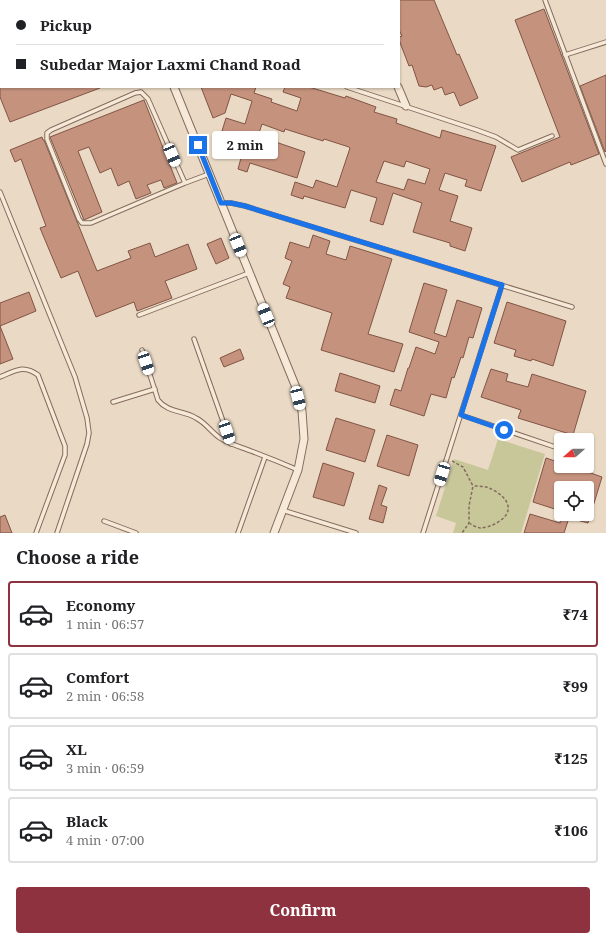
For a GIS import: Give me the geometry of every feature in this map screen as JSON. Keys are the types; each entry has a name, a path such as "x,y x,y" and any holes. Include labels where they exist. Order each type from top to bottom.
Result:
{"street":[{"path":"174,88 295,385 302,411 304,439 298,470 274,533"},
{"path":"398,88 406,106"}],"lane":[{"path":"545,0 606,164"},
{"path":"566,55 606,41"},
{"path":"350,88 496,137 518,150 552,136"},
{"path":"185,183 148,98 141,92 135,93 47,133 48,143 82,223 91,223 209,174"},
{"path":"0,192 75,377 87,418 89,433 87,444 57,533"},
{"path":"221,203 231,203 245,206 572,307"},
{"path":"139,315 250,273"},
{"path":"423,533 502,285"},
{"path":"194,339 231,444"},
{"path":"142,350 158,400 163,406 170,410 189,414 198,418 220,438 231,444 298,470"},
{"path":"0,377 25,368 38,375 65,446 65,455 36,533"},
{"path":"113,402 155,389"},
{"path":"461,415 554,447"},
{"path":"238,533 265,456"},
{"path":"282,510 356,533"},
{"path":"104,521 136,533"}],"path":[{"path":"446,460 457,463 463,467 473,486 469,506 469,523 462,533"},
{"path":"469,523 481,528 491,525 503,520 508,511 507,503 499,493 488,488 473,486"}],"green space":[{"path":"498,439 545,454 521,533 453,533 456,523 436,516 454,459 488,470"}],"building":[{"path":"400,0 434,0 457,55 459,54 478,98 460,106 454,92 445,95 442,87 434,90 432,85 426,87 419,86 412,65 409,66 400,43 400,37 402,36 400,32"},
{"path":"544,9 599,154 571,165 570,162 522,182 511,157 560,137 515,20"},
{"path":"606,75 606,151 605,152 580,86"},
{"path":"0,88 100,88 10,122 0,97"},
{"path":"201,88 256,88 254,93 272,99 271,102 297,111 301,98 283,92 285,88 312,88 345,98 346,96 376,107 374,112 397,119 396,123 440,138 442,130 496,146 481,191 465,186 467,180 445,173 439,190 458,196 450,221 472,228 465,251 450,246 450,243 413,232 422,203 393,193 383,225 370,221 377,198 351,190 345,208 304,196 303,199 291,195 295,182 313,188 316,180 337,187 350,148 349,147 324,139 323,141 285,129 284,132 262,124 258,136 305,152 297,178 250,163 247,172 238,169 241,158 232,155 238,136 222,131 226,118 245,124 252,101 231,94 225,113 213,118","holes":["384,161 404,167 406,161 430,169 425,184 408,179 404,190 376,182"]},
{"path":"144,100 177,183 164,188 161,180 147,185 151,193 136,199 129,181 118,186 111,168 100,173 89,147 78,151 102,212 84,220 50,137"},
{"path":"42,137 97,271 131,258 128,251 150,243 155,257 188,244 197,269 165,281 172,298 137,311 134,302 96,317 78,271 61,278 40,228 46,226 21,159 15,162 10,150"},
{"path":"313,235 330,241 326,254 346,260 350,246 392,259 368,334 403,344 394,372 321,350 332,313 286,298 290,287 283,284 292,261 285,258 290,242 309,248"},
{"path":"221,238 229,258 216,264 207,244"},
{"path":"424,283 447,290 434,333 446,337 457,300 482,308 473,338 469,337 463,358 461,357 454,378 452,377 446,398 431,394 424,416 390,405 395,389 401,391 416,347 435,354 439,342 409,332"},
{"path":"29,292 36,311 0,326 0,303"},
{"path":"507,302 566,321 553,366 532,359 531,361 514,356 516,350 494,343"},
{"path":"0,326 13,359 0,364"},
{"path":"240,349 244,359 224,367 220,358"},
{"path":"491,369 508,374 506,381 528,387 532,374 586,391 574,433 567,433 518,418 521,410 481,397"},
{"path":"340,373 380,386 375,403 335,391"},
{"path":"336,418 375,430 365,462 326,450"},
{"path":"387,435 418,445 409,476 377,466"},
{"path":"546,458 554,461 554,473 591,473 602,477 594,503 594,481 554,481 554,509 533,502"},
{"path":"323,463 354,473 344,506 313,497"},
{"path":"379,485 387,488 381,505 387,507 383,523 369,519"},
{"path":"530,514 560,523 560,521 568,521 564,533 524,533"},
{"path":"5,515 12,533 0,533 0,517"}],"route":[{"path":"198,145 221,203 231,203 245,206 502,285 461,415 504,430"}]}
